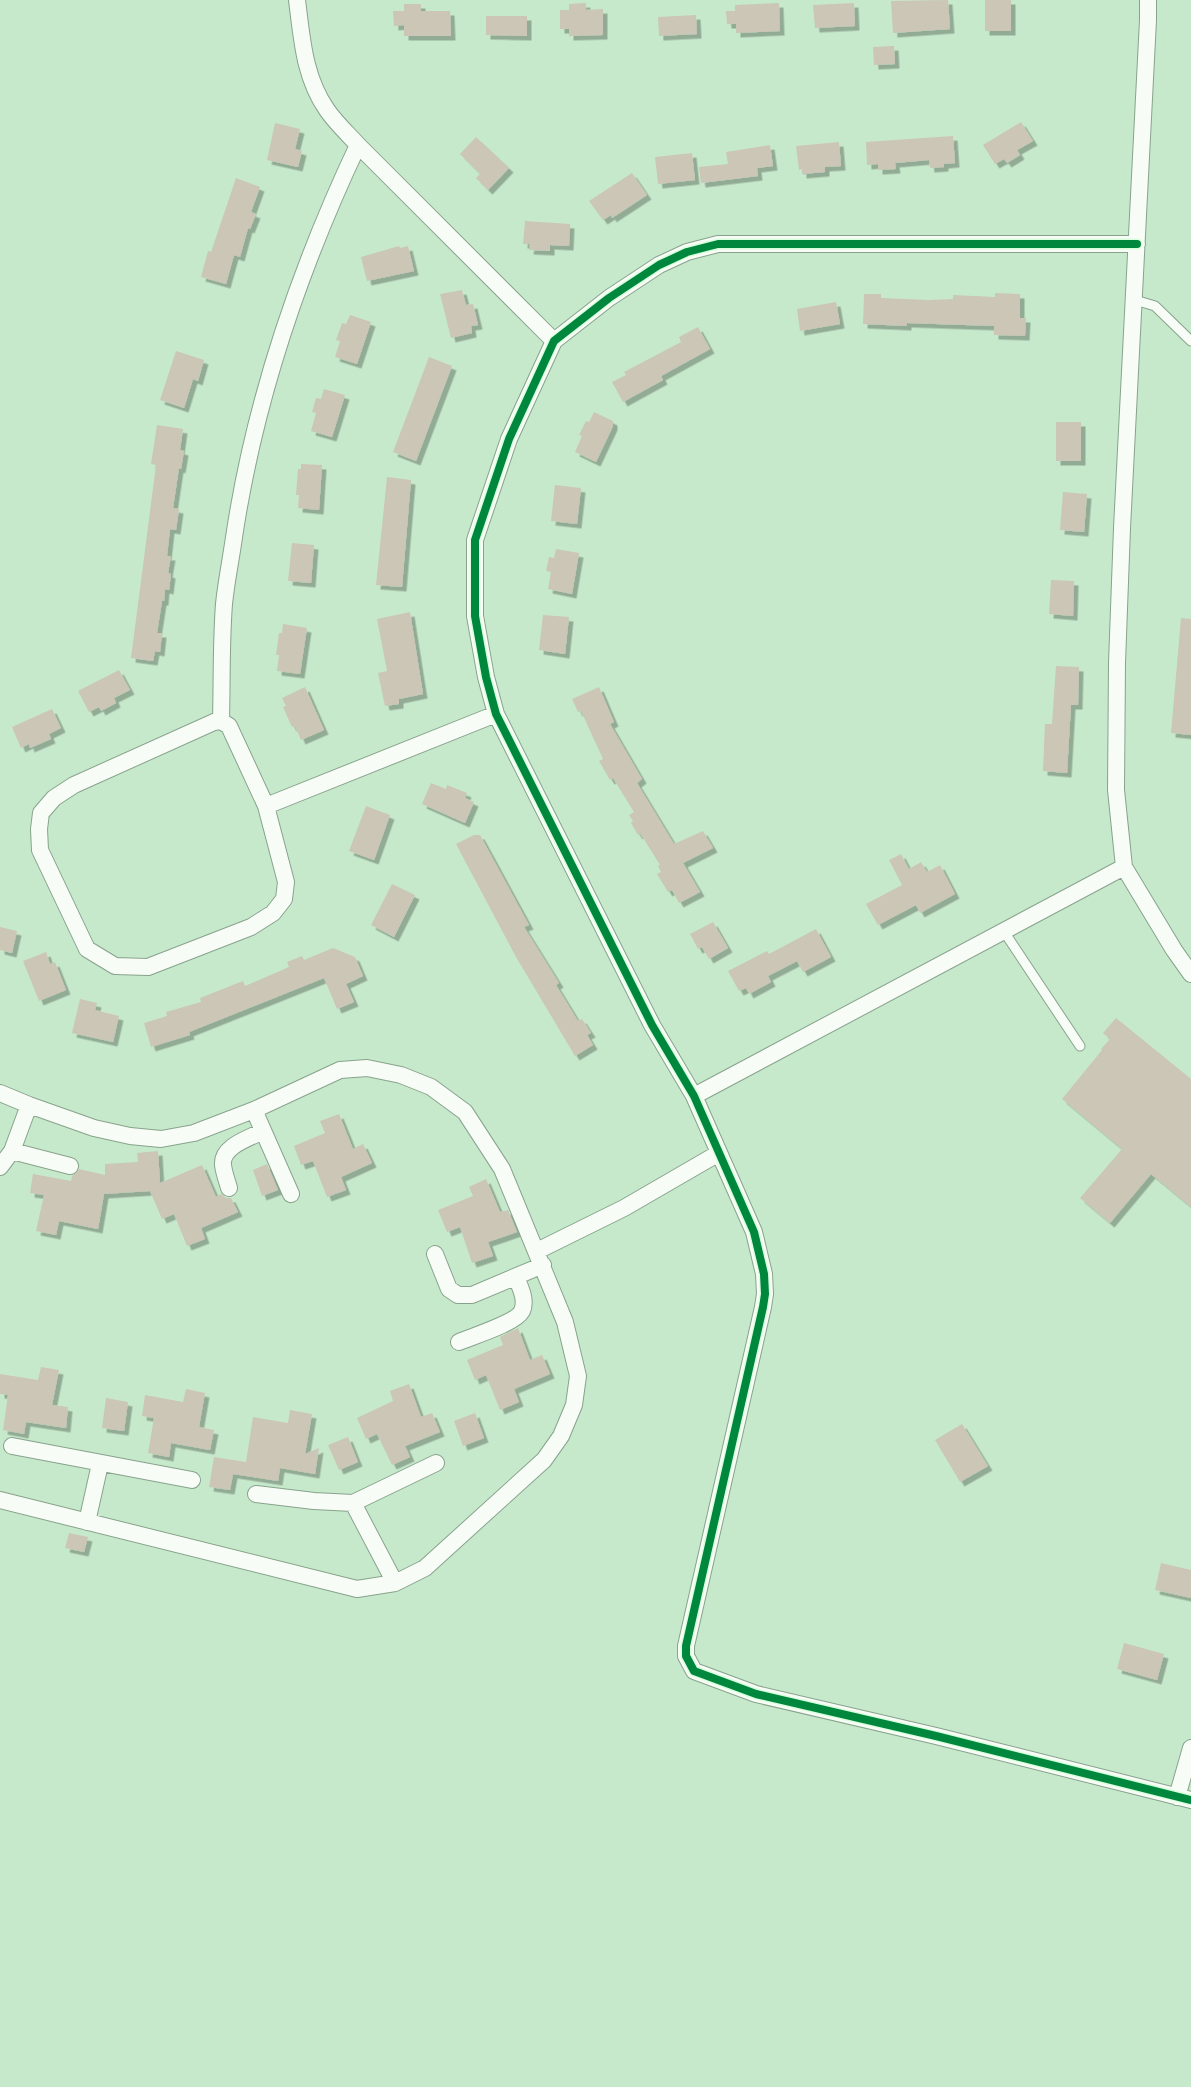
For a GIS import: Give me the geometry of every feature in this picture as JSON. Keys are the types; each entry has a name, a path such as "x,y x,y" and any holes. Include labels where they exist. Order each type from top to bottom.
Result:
{"street":[{"path":"298,0 303,53 314,88 328,111 358,145 554,342"},
{"path":"1148,0 1135,300 1122,528 1116,774 1124,867 1174,950 1191,974"},
{"path":"222,721 224,604 238,506 251,442 267,378 310,254 358,145"},
{"path":"1136,244 718,244 687,252 659,266 609,298 554,342 509,439 475,540 475,616 486,677 496,714 652,1024 694,1096 754,1232 761,1256 766,1294 754,1354 686,1646 686,1656 694,1671 756,1694 936,1736 1184,1799 1191,1748"},
{"path":"266,806 496,714"},
{"path":"222,721 229,726 266,806 286,882 284,899 272,913 251,927 148,968 115,966 86,950 40,850 39,829 41,813 54,798 74,785 214,722 222,721"},
{"path":"694,1096 1124,867"},
{"path":"0,1093 94,1128 130,1136 161,1139 194,1133 254,1110 340,1070 367,1068 401,1075 432,1088 465,1112 502,1169 565,1322 578,1376 574,1405 561,1436 544,1460 425,1568 395,1583 357,1589 0,1500"},
{"path":"0,1167 12,1151 29,1105"},
{"path":"254,1110 291,1194"},
{"path":"229,1188 223,1164 225,1155 233,1146 264,1131"},
{"path":"12,1151 70,1166"},
{"path":"435,1254 449,1289 458,1295 472,1295 516,1277 540,1258 719,1153"},
{"path":"459,1342 516,1318 522,1310 524,1298 516,1277"},
{"path":"12,1446 192,1480"},
{"path":"256,1494 314,1501 353,1503 436,1463"},
{"path":"87,1522 100,1464"},
{"path":"353,1503 395,1583"}],"lane":[{"path":"1135,300 1155,306 1191,341"},
{"path":"1003,930 1080,1046"}],"building":[{"path":"948,0 950,29 893,33 891,1"},
{"path":"985,0 1011,0 1011,31 985,31"},
{"path":"586,3 586,10 603,9 603,35 569,36 569,29 560,29 560,10 569,10 569,4"},
{"path":"779,3 780,31 736,33 736,24 727,24 726,11 735,11 735,5"},
{"path":"854,3 855,26 815,28 813,5"},
{"path":"404,4 421,4 421,11 450,11 451,36 404,36 404,25 394,26 393,11 404,11"},
{"path":"696,15 697,34 659,36 658,17"},
{"path":"486,16 527,16 527,36 486,35"},
{"path":"894,46 895,64 874,65 873,47"},
{"path":"1021,122 1033,141 1017,150 1020,155 1007,163 1004,159 995,164 983,145"},
{"path":"275,123 300,129 295,149 302,151 298,167 267,160"},
{"path":"953,136 955,163 944,164 944,167 930,168 929,160 895,163 896,169 878,170 878,164 867,165 866,142"},
{"path":"476,137 509,168 488,190 476,178 480,174 460,154"},
{"path":"839,142 841,166 825,167 825,172 802,174 802,169 799,170 796,146"},
{"path":"770,145 773,166 757,168 758,176 701,183 699,167 728,164 726,152"},
{"path":"692,153 695,180 658,184 655,157"},
{"path":"632,173 647,195 612,218 611,215 603,220 589,201"},
{"path":"236,178 260,187 251,212 256,214 250,229 248,228 240,257 234,255 226,284 201,277 208,251 211,252"},
{"path":"525,221 570,224 569,246 550,245 550,251 529,250 530,244 523,244"},
{"path":"399,246 400,248 408,246 414,271 367,281 361,257"},
{"path":"462,290 466,305 473,304 478,325 471,326 472,333 451,338 440,294"},
{"path":"995,293 1020,294 1020,318 1026,318 1025,336 994,335 994,326 907,323 907,326 863,324 864,294 881,294 881,298 929,300 953,299 953,295 995,297"},
{"path":"836,302 840,324 800,331 797,309"},
{"path":"350,315 371,322 357,364 335,357 340,341 336,340 342,323 346,324"},
{"path":"698,327 710,349 661,376 663,380 623,402 612,382 626,375 624,372 681,342 679,337"},
{"path":"176,351 204,360 198,381 193,379 184,408 160,400"},
{"path":"429,357 452,366 416,461 393,452"},
{"path":"324,389 345,395 332,437 311,431 316,413 312,412 316,398 321,399"},
{"path":"594,412 613,421 613,426 596,462 575,452 582,436 579,435 586,421 589,422"},
{"path":"1056,422 1081,422 1081,461 1056,461"},
{"path":"157,425 183,429 180,450 184,451 181,469 179,468 173,508 179,509 176,530 170,529 167,556 171,556 168,573 171,574 169,590 165,589 157,633 162,633 160,652 155,651 153,661 131,658 156,465 151,464"},
{"path":"301,464 322,465 319,510 298,508 299,495 296,495 298,469 301,469"},
{"path":"387,477 411,480 402,587 376,585"},
{"path":"555,485 581,488 577,524 551,521"},
{"path":"1063,492 1087,494 1084,532 1060,530"},
{"path":"292,543 314,545 311,583 288,581"},
{"path":"556,549 579,553 572,594 548,589 551,572 546,571 549,557 554,558"},
{"path":"1051,580 1074,581 1073,616 1049,614"},
{"path":"410,612 423,694 399,699 399,704 385,706 378,673 387,671 377,619"},
{"path":"543,615 569,617 565,654 539,650"},
{"path":"1181,618 1191,619 1191,735 1171,733"},
{"path":"283,624 307,628 300,674 277,671 279,655 276,655 279,633 282,633"},
{"path":"1056,666 1079,667 1078,705 1071,705 1067,773 1043,771 1045,724 1052,724"},
{"path":"119,670 130,690 114,698 116,703 101,711 99,707 89,712 78,691"},
{"path":"305,687 324,730 301,740 295,726 292,727 283,707 286,706 282,698"},
{"path":"599,687 614,722 610,724 642,779 637,783 674,844 703,831 713,848 683,863 700,892 679,903 672,890 668,892 657,874 661,872 658,866 660,865 640,833 638,835 631,823 633,821 629,815 634,812 613,778 610,780 599,761 603,759 581,711 578,712 572,699"},
{"path":"52,709 61,728 49,734 51,739 30,748 29,744 21,748 12,727"},
{"path":"431,783 446,789 447,785 467,793 465,798 474,802 465,823 422,804"},
{"path":"366,806 390,815 374,860 349,851"},
{"path":"474,835 480,835 529,925 524,927 559,983 556,985 578,1021 582,1019 591,1033 587,1035 593,1045 575,1056 516,957 456,844"},
{"path":"901,854 909,869 921,862 927,872 940,865 955,894 920,913 916,905 878,925 866,904 902,885 889,860"},
{"path":"392,884 415,895 394,937 371,925"},
{"path":"713,922 728,948 709,959 702,947 698,949 690,934"},
{"path":"0,927 17,931 12,953 0,950"},
{"path":"816,929 831,957 803,972 797,961 768,976 771,982 749,994 746,988 739,991 728,971 767,951 769,954"},
{"path":"333,948 355,957 363,976 346,984 354,1002 337,1009 324,978 189,1032 190,1035 151,1047 144,1023 167,1016 166,1012 201,1002 200,998 243,981 245,986 289,967 287,962 302,956 304,960"},
{"path":"46,952 50,964 55,962 66,990 39,1001 23,961"},
{"path":"80,999 97,1003 95,1010 119,1016 113,1042 72,1033"},
{"path":"1116,1018 1191,1079 1191,1207 1151,1174 1110,1223 1080,1198 1122,1149 1062,1099 1110,1039 1103,1033"},
{"path":"339,1114 353,1149 363,1144 372,1163 341,1177 346,1190 327,1197 313,1161 301,1165 294,1146 325,1133 320,1121"},
{"path":"158,1151 160,1183 202,1165 216,1197 221,1194 226,1198 231,1198 238,1212 201,1228 205,1239 187,1246 174,1214 162,1219 150,1191 104,1194 98,1229 59,1221 56,1235 36,1231 44,1195 30,1193 33,1174 71,1181 72,1176 79,1169 105,1175 105,1164 138,1162 137,1153"},
{"path":"267,1164 278,1190 262,1196 253,1170"},
{"path":"486,1179 500,1212 508,1210 517,1232 488,1242 493,1256 472,1263 460,1227 447,1232 438,1210 473,1196 469,1187"},
{"path":"518,1328 530,1360 542,1355 550,1374 514,1389 519,1402 500,1410 486,1375 475,1380 467,1360 503,1345 500,1337"},
{"path":"41,1367 59,1370 52,1405 68,1407 66,1428 26,1422 24,1434 3,1430 8,1395 0,1394 0,1374 38,1380"},
{"path":"409,1384 421,1417 432,1413 440,1432 405,1446 410,1457 392,1465 377,1434 366,1439 357,1418 393,1401 390,1391"},
{"path":"186,1389 205,1393 199,1427 214,1430 210,1450 171,1443 169,1457 148,1453 154,1418 142,1416 145,1395 183,1402"},
{"path":"106,1398 128,1402 124,1431 102,1428"},
{"path":"290,1410 312,1414 305,1454 319,1448 315,1474 280,1468 278,1481 233,1474 230,1490 209,1487 214,1457 246,1462 253,1417 288,1423"},
{"path":"475,1413 484,1438 463,1446 454,1421"},
{"path":"962,1424 988,1466 960,1482 935,1440"},
{"path":"348,1437 358,1462 339,1470 328,1445"},
{"path":"69,1533 88,1537 84,1552 65,1548"},
{"path":"1161,1563 1191,1570 1191,1598 1155,1590"},
{"path":"1124,1643 1164,1654 1157,1680 1117,1669"}],"cycle path":[{"path":"1137,244 718,244 687,252 659,265 609,298 554,341 509,439 475,540 475,616 486,677 496,714 652,1025 694,1096 754,1232 764,1274 765,1294 763,1307 686,1646 686,1656 694,1671 756,1694 936,1736 1191,1800"}]}
